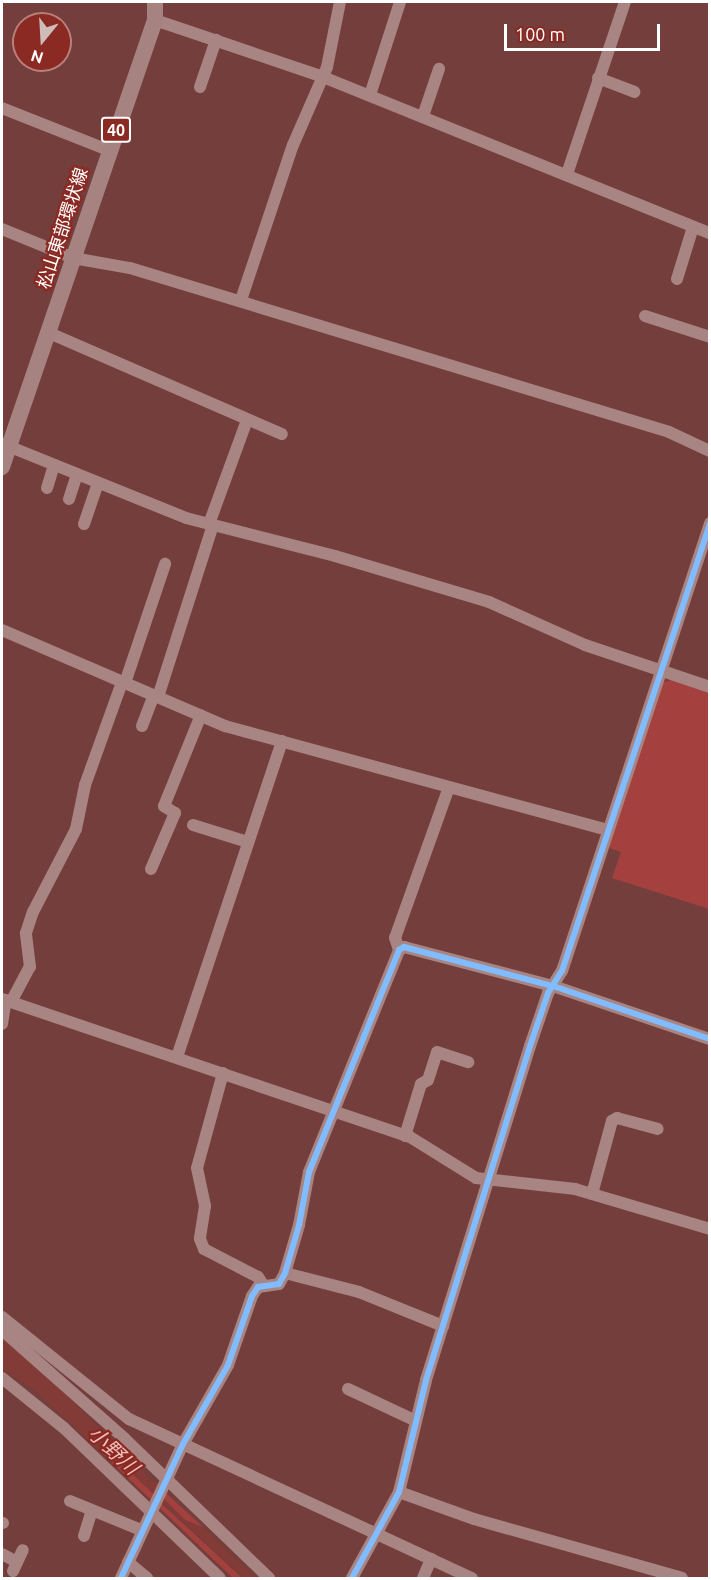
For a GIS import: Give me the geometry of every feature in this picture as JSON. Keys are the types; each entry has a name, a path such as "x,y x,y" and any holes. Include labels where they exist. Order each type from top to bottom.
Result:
{"main road":[{"name":"松山東部環状線","path":"2,466 5,445 47,332 108,150 155,20 155,2"}],"street":[{"path":"241,300 293,145 323,76 340,2"},
{"path":"370,95 400,2"},
{"path":"567,174 625,2"},
{"path":"155,20 323,76 710,233"},
{"path":"201,87 216,40"},
{"path":"423,116 439,69"},
{"path":"598,78 634,92"},
{"path":"2,108 108,150"},
{"path":"677,279 693,226"},
{"path":"2,229 73,258 130,268 241,300 669,432 710,452"},
{"path":"645,316 710,337"},
{"path":"47,332 282,434"},
{"path":"142,726 156,696 247,420"},
{"path":"5,445 98,483 211,524 335,556 489,602 585,645 710,687"},
{"path":"47,488 54,465"},
{"path":"69,499 77,474"},
{"path":"84,524 98,483"},
{"path":"352,1578 399,1492 443,1326 489,1181 553,987 562,971 710,523"},
{"path":"2,1024 6,1000 30,967 26,933 33,912 76,829 85,785 165,564"},
{"path":"2,630 201,715 282,741 608,830"},
{"path":"151,869 175,813 164,806 201,715"},
{"path":"177,1058 282,741"},
{"path":"121,1578 141,1530 183,1444 217,1389 252,1296 264,1286 279,1284 285,1273 299,1226 309,1172 399,950 395,938 449,787"},
{"path":"193,825 248,842"},
{"path":"399,950 415,950 553,987 710,1039"},
{"path":"6,1000 405,1136 463,1172 489,1181 592,1194 710,1229"},
{"path":"405,1136 421,1084 428,1080 437,1052 468,1062"},
{"path":"223,1073 197,1168 204,1206 200,1239 204,1248 258,1277 264,1286"},
{"path":"592,1194 612,1121 617,1118 658,1129"},
{"path":"285,1273 358,1292 443,1326"},
{"path":"2,1317 121,1414 472,1578"},
{"path":"2,1330 269,1578"},
{"path":"2,1378 26,1393 137,1495 220,1578"},
{"path":"348,1389 416,1421"},
{"path":"399,1492 474,1519 682,1578"},
{"path":"70,1501 141,1530"},
{"path":"84,1536 92,1510"},
{"path":"2,1554 18,1561"},
{"path":"423,1578 431,1559"},
{"path":"128,1562 147,1578"}],"shaded area":[{"path":"671,680 709,692 709,909 612,878 621,852 609,848 661,683"},
{"path":"103,1454 114,1457 149,1487 162,1504 242,1578 233,1578"},
{"path":"154,1482 204,1528 185,1520 165,1500"}],"water":[{"name":"小野川","path":"2,1338 44,1373 154,1482 165,1500 185,1520 204,1528 255,1578 243,1578 114,1457 103,1454 33,1389 2,1369"}],"cycle path":[{"path":"352,1578 399,1492 426,1380 530,1046 548,993 562,971 710,523"},
{"path":"121,1578 183,1444 228,1365 252,1296 258,1287 279,1284 285,1273 299,1225 309,1172 399,950 404,947 553,986 710,1039"}]}
